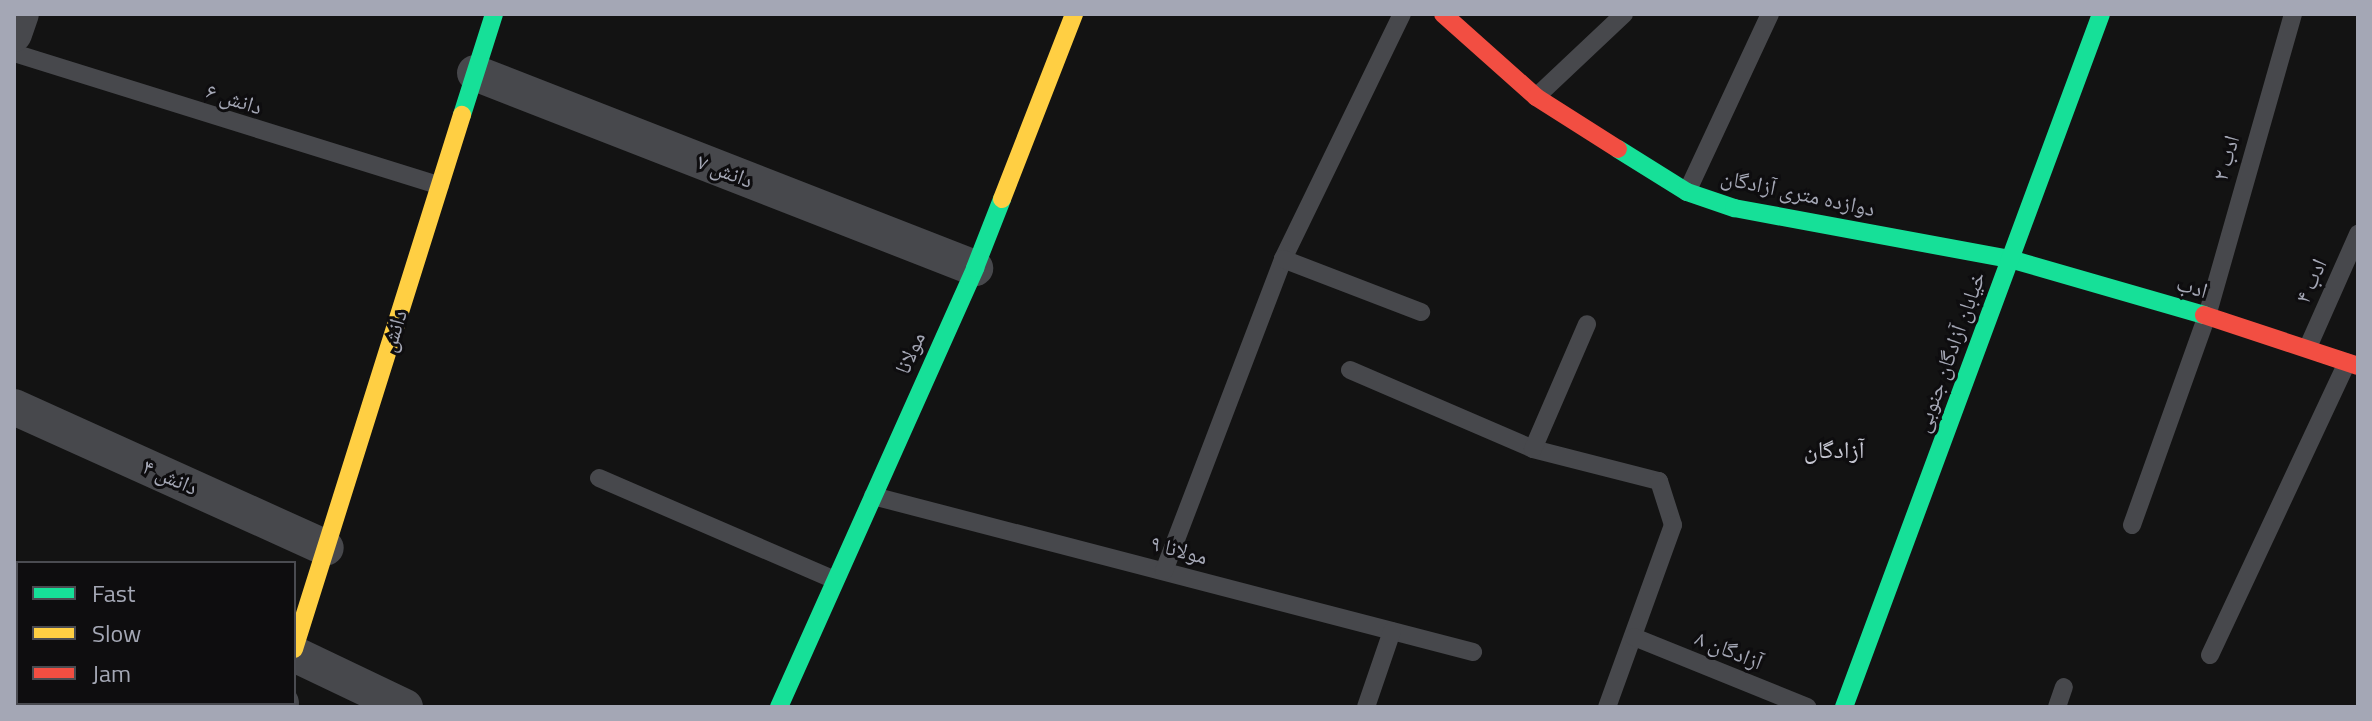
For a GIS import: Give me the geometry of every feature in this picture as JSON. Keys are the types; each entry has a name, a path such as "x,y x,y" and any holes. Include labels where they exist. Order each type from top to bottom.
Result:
{"street":[{"path":"14,34 21,14"},
{"name":"دانش","path":"296,645 494,14"},
{"name":"مولانا","path":"779,707 975,268 1074,14"},
{"name":"دوازده متری آزادگان","path":"1443,14 1536,97 1687,192 1734,208 2010,259"},
{"name":"خیابان آزادگان جنوبی","path":"1844,707 2101,14"},
{"name":"دانش ۷","path":"475,73 975,268"},
{"name":"ادب","path":"2010,259 2308,347 2353,365"},
{"name":"دانش ۴","path":"14,407 326,548"},
{"path":"296,652 405,707"}],"lane":[{"path":"1164,571 1283,259 1402,14"},
{"path":"1536,97 1624,14"},
{"path":"1687,192 1770,14"},
{"name":"ادب ۲","path":"2132,525 2207,316 2293,14"},
{"name":"دانش ۶","path":"14,53 440,186"},
{"name":"ادب ۴","path":"2308,347 2358,234"},
{"path":"1283,259 1421,312"},
{"path":"1533,449 1587,324"},
{"path":"2210,655 2353,365"},
{"path":"1350,370 1533,449 1659,481 1673,525 1607,707"},
{"path":"599,478 837,581"},
{"name":"مولانا ۹","path":"873,496 1473,652"},
{"path":"1366,707 1392,631"},
{"name":"آزادگان ۸","path":"1634,637 1807,707"},
{"path":"2057,707 2064,687"}],"traffic: fast":[{"path":"462,115 494,14"},
{"path":"1844,707 2101,14"},
{"path":"1618,149 1687,192 1734,208 2010,259 2204,315"},
{"path":"779,707 975,268 1002,199"}],"traffic: slow":[{"path":"1002,199 1074,14"},
{"path":"296,643 462,115"}],"traffic: jam":[{"path":"1443,14 1536,97 1618,149"},
{"path":"2204,315 2358,366"}],"district":[{"name":"آزادگان","path":"1834,450"}]}
